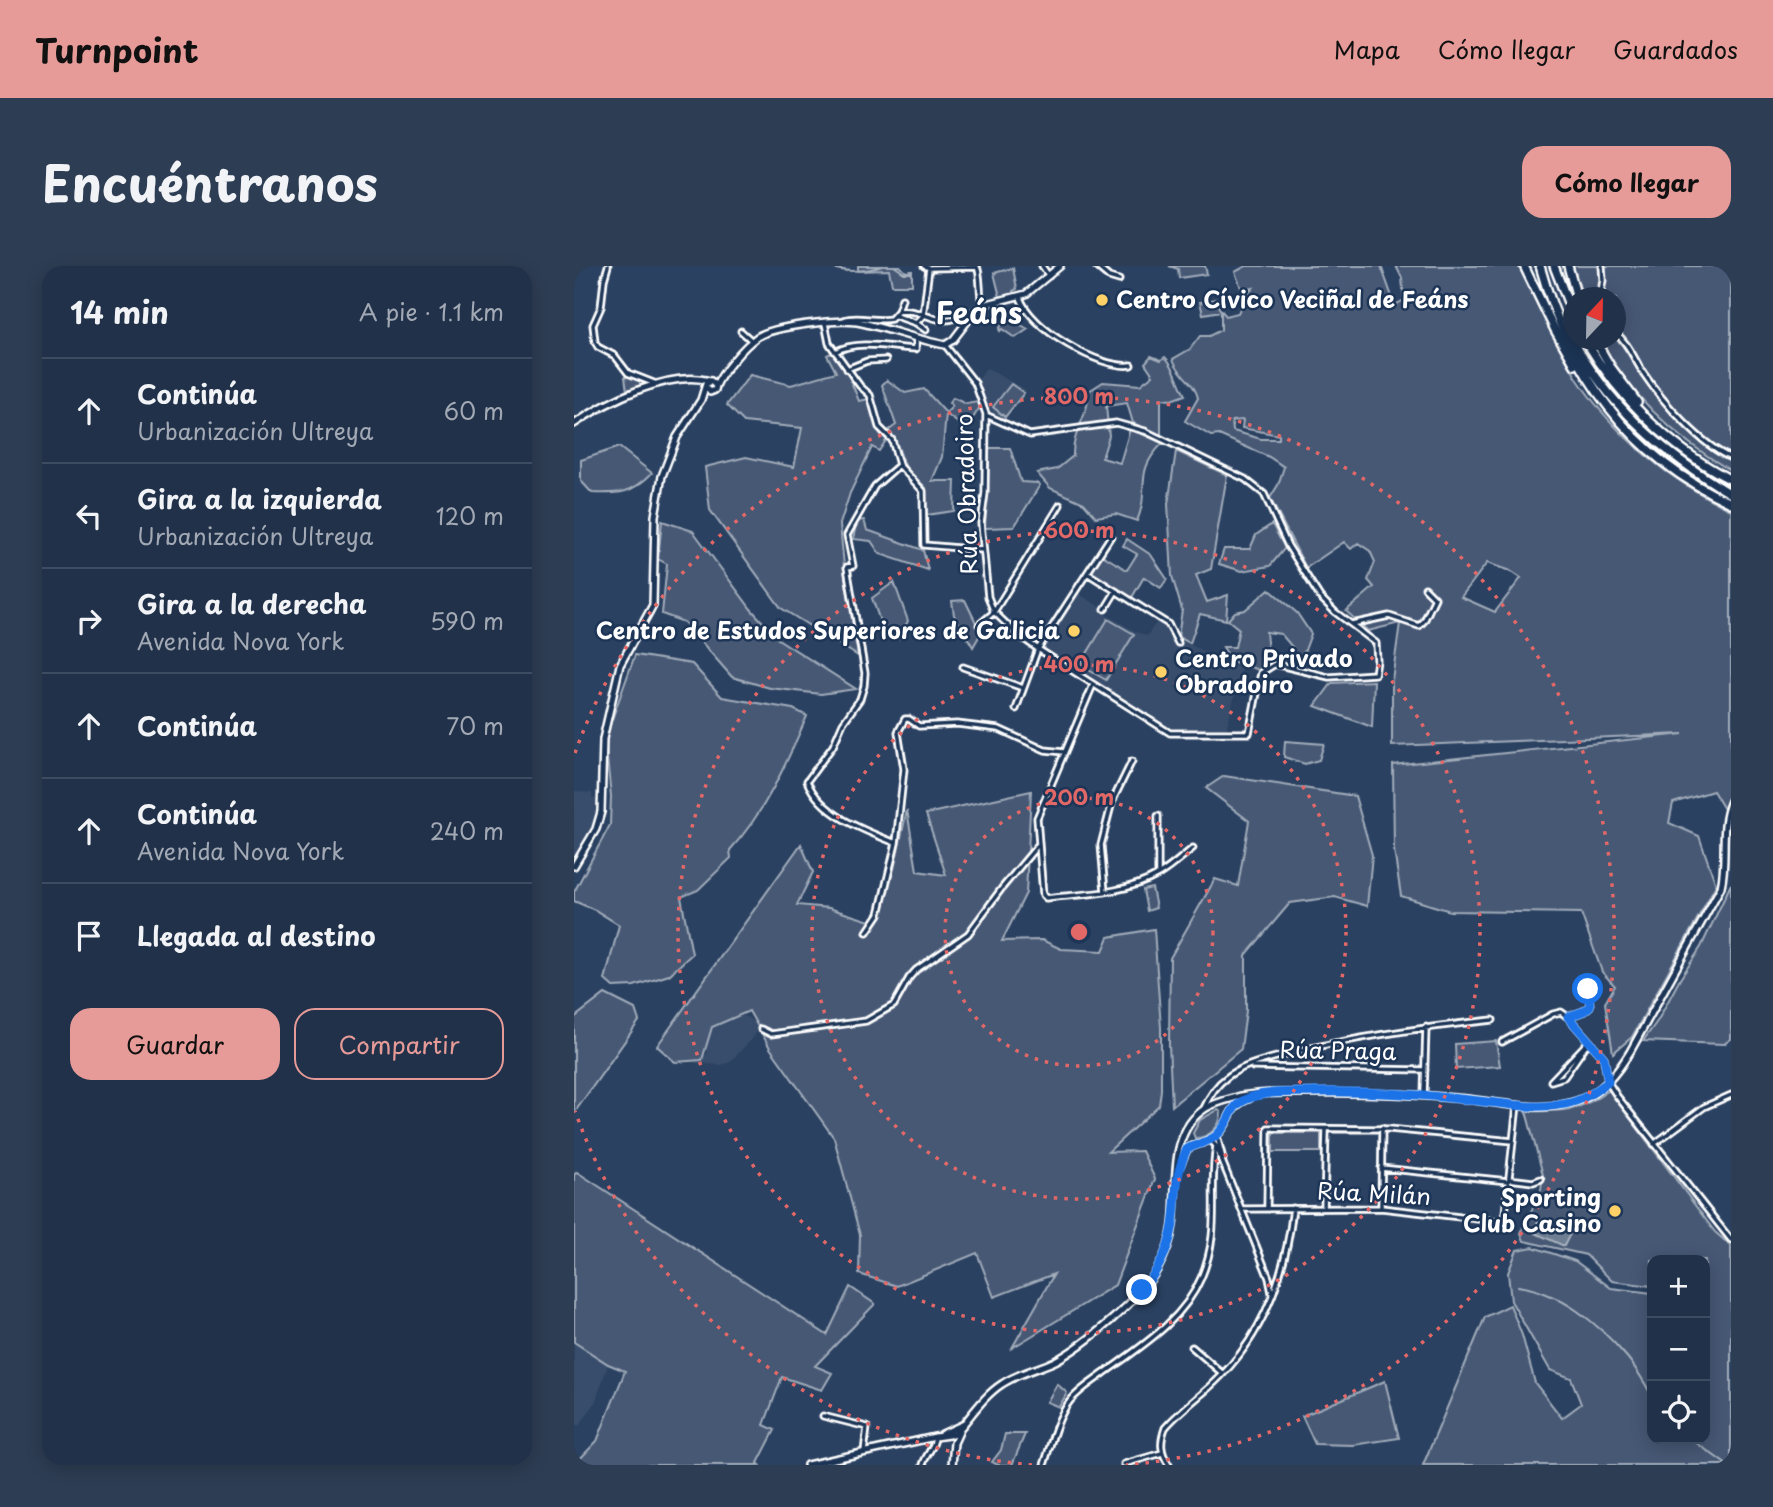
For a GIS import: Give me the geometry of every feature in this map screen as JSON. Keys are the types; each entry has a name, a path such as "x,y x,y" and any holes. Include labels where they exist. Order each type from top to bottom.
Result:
{"highway":[{"path":"1524,266 1568,354 1599,397 1640,442 1684,476 1731,503"},
{"path":"1540,266 1559,323 1577,361 1599,397"},
{"path":"1554,266 1563,291"},
{"path":"1568,266 1574,287"},
{"path":"1546,287 1582,357 1601,386 1624,412 1650,438 1731,494"},
{"path":"1592,350 1621,391 1670,440 1692,457 1731,480"},
{"path":"1601,350 1620,381 1670,440"}],"street":[{"path":"608,266 601,307 593,325 595,342 598,347 615,356 628,373 658,384"},
{"path":"1042,266 1049,276"},
{"path":"574,866 596,829 601,812 603,739 620,666 653,605 655,516 662,477 677,437 710,385 751,341 762,334 824,322 842,321 945,345 953,340 972,314 983,305 1020,297 1060,266"},
{"path":"1096,266 1109,277 1119,280"},
{"path":"1602,266 1602,287"},
{"path":"916,323 923,316 927,267 977,267 981,273 979,290 983,305"},
{"path":"1020,297 1026,310 1054,337 1089,356 1119,367 1131,365"},
{"path":"897,314 902,299"},
{"path":"842,321 848,318 880,321 905,310 951,321 969,312 972,314"},
{"path":"897,314 926,330"},
{"path":"824,322 829,343 870,395 879,427 892,440 899,465 923,491 925,545 983,550"},
{"path":"741,331 751,341"},
{"path":"835,352 848,346 897,346 913,350 917,344 915,337"},
{"name":"Rúa Obradoiro","path":"945,345 975,383 986,415 985,493 981,523 988,597 994,612"},
{"path":"1626,345 1648,380 1682,419 1711,447 1731,458"},
{"path":"847,369 867,361 886,360"},
{"path":"574,424 627,394 658,384 693,380 710,385"},
{"path":"986,415 1030,435 1116,423 1145,431 1245,479 1264,494 1288,546 1320,597 1376,643 1377,661 1375,674 1329,677 1275,664 1261,673 1250,733 1170,733 1038,649 994,612"},
{"path":"896,843 847,823 821,800 807,781 833,746 843,723 860,699 864,686 865,673 847,535 875,486 899,465"},
{"path":"979,625 994,612 1060,505"},
{"path":"1016,709 1038,649 1111,536"},
{"path":"1087,573 1168,624 1178,643"},
{"path":"1351,624 1389,616 1419,626 1435,598 1425,588"},
{"path":"1105,609 1116,591"},
{"path":"963,667 1024,689"},
{"path":"1093,685 1037,818 1043,895 1046,898 1105,892 1130,886 1158,875 1193,848"},
{"path":"867,932 879,914 896,843 904,769 898,732 905,719 919,726 957,724 999,729 1045,750 1064,752"},
{"path":"1105,892 1101,845 1112,803 1132,761"},
{"path":"1202,1111 1246,1095 1263,1094 1424,1094 1517,1105 1567,1104 1581,1100 1615,1075 1716,900 1724,874 1724,826 1731,802"},
{"path":"1158,816 1158,875"},
{"path":"761,1028 771,1034 866,1021 894,1005 916,970 968,934 1038,845"},
{"path":"1568,1017 1590,1006 1588,989"},
{"path":"1502,1042 1553,1014 1561,1013 1568,1017 1604,1058 1608,1082 1731,1240"},
{"path":"952,1465 956,1435 997,1388 1069,1353 1150,1280 1169,1242 1175,1207 1178,1150 1188,1128 1225,1078 1267,1060 1336,1042 1426,1027 1493,1020"},
{"path":"1424,1094 1426,1027"},
{"path":"1589,1041 1564,1077 1551,1082 1581,1047 1589,1041"},
{"name":"Rúa Praga","path":"1251,1066 1425,1070"},
{"path":"1211,1094 1216,1104 1224,1107 1228,1115"},
{"path":"1176,1177 1187,1149 1211,1140 1226,1125 1228,1115 1246,1099 1263,1094"},
{"path":"1654,1144 1704,1107 1731,1095"},
{"path":"1509,1180 1517,1105"},
{"path":"1188,1128 1189,1137 1196,1144"},
{"path":"1267,1209 1268,1128 1382,1128 1513,1140"},
{"path":"1381,1208 1382,1128"},
{"path":"1324,1208 1326,1129"},
{"path":"1215,1180 1221,1158 1217,1135"},
{"path":"1211,1140 1221,1158 1269,1278 1273,1295"},
{"path":"1044,1465 1061,1416 1074,1397 1164,1327 1185,1306 1196,1287 1213,1240 1216,1146"},
{"path":"1381,1168 1532,1182 1541,1179"},
{"path":"1215,1180 1218,1172 1225,1171"},
{"name":"Rúa Milán","path":"1241,1209 1381,1208 1504,1222 1509,1180"},
{"path":"1168,1465 1162,1453 1161,1438 1165,1427 1223,1374 1246,1347 1273,1295 1289,1244 1293,1208"},
{"path":"1269,1278 1277,1281 1281,1273"},
{"path":"1192,1347 1223,1374"},
{"path":"823,1416 867,1427 864,1452"},
{"path":"935,1437 965,1424"},
{"path":"948,1431 956,1435"},
{"path":"807,1465 935,1437 956,1435"},
{"path":"935,1437 951,1443 953,1447"},
{"path":"923,1465 935,1437"},
{"path":"1124,1464 1162,1453"}],"shaded area":[{"path":"858,266 900,266 906,272 912,271 912,285 892,285 889,270 858,271"},
{"path":"1169,266 1205,266 1207,274 1179,278 1178,269"},
{"path":"1246,266 1381,266 1395,305 1404,300 1402,278 1396,266 1520,266 1547,324 1578,380 1609,420 1646,456 1666,471 1731,510 1731,793 1724,809 1713,791 1673,803 1669,823 1699,836 1716,885 1632,1037 1613,1053 1605,1003 1615,986 1602,972 1581,913 1450,911 1401,896 1394,850 1393,765 1683,734 1392,746 1392,680 1400,623 1368,631 1346,611 1374,587 1368,580 1375,562 1370,551 1358,543 1351,549 1344,542 1306,568 1270,498 1284,467 1269,457 1219,435 1211,436 1185,421 1198,398 1173,359 1190,349 1200,336 1209,336 1221,330 1221,311 1203,314 1200,302 1217,299 1219,308 1226,316 1238,313 1253,288 1242,290 1235,272","holes":["1243,420 1242,428 1279,435 1279,439 1261,439 1233,431 1232,421","1487,563 1521,578 1495,612 1461,597"]},
{"path":"1573,266 1731,266 1731,471 1692,445 1657,415 1626,380 1607,350 1626,350 1626,287 1580,287"},
{"path":"1013,268 1017,289 1013,291 1014,294 1000,297 994,273"},
{"path":"1007,317 1028,329 1015,338 1002,329 1000,331"},
{"path":"833,352 846,369 859,401 869,399 880,434 887,439 879,451 872,447 850,493 840,524 845,577 858,656 781,608 710,510 705,467 746,457 794,467 802,428 744,422 727,405 750,375 791,385 836,372 827,355"},
{"path":"1151,356 1161,360 1165,357 1185,395 1171,400 1161,399 1161,436 1133,423 1127,403 1106,406 1109,436 1102,458 1120,463 1130,429 1163,443 1148,463 1145,472 1143,500 1137,521 1116,514 1096,517 1084,503 1050,488 1037,473 1057,469 1073,456 1073,447 1089,391 1103,382 1140,385 1153,375 1145,363"},
{"path":"986,368 1026,390 1004,421 989,414 978,381"},
{"path":"625,377 634,377 650,383 627,391"},
{"path":"887,380 905,393 924,389 946,413 952,407 949,403 953,398 966,404 978,402 980,407 966,429 946,414 942,457 932,481 955,481 954,511 926,515 926,488 906,468 896,442 888,431 896,425 882,385"},
{"path":"1011,384 1024,393 1005,417 993,407"},
{"path":"619,447 652,473 638,485 625,491 592,493 581,481 581,460"},
{"path":"989,448 1010,448 1021,482 1040,485 1014,527 985,528"},
{"path":"1176,451 1227,475 1211,569 1196,575 1207,602 1228,595 1226,620 1200,614 1190,643 1178,637 1182,610 1172,576 1168,504"},
{"path":"864,520 867,530 923,550 928,570 880,554 871,541 853,539 857,521"},
{"path":"662,521 693,531 751,609 778,639 856,689 821,694 770,688 732,677 684,622 662,614 667,564 658,559"},
{"path":"1272,524 1285,548 1270,566 1242,571 1219,564 1224,549 1250,549 1256,535"},
{"path":"1127,539 1151,555 1167,579 1161,588 1144,577 1131,599 1093,574 1092,570 1102,555 1127,570 1137,554 1123,546"},
{"path":"894,582 908,621 899,638 882,627 872,598"},
{"path":"1269,589 1297,613 1311,634 1302,658 1290,656 1293,648 1281,634 1266,632 1269,663 1259,670 1231,661 1223,647 1235,647 1239,629 1228,620 1235,612 1245,610"},
{"name":"Centro Privado Obradoiro","path":"1078,593 1106,611 1105,614 1136,632 1147,636 1158,620 1165,623 1174,639 1241,669 1226,731 1179,731 1163,725 1044,647"},
{"path":"965,600 981,633 973,647 954,615 952,601"},
{"path":"1108,619 1134,634 1106,680 1080,665"},
{"path":"635,655 692,664 722,697 793,709 807,716 765,803 730,850 731,858 698,890 681,897 692,954 669,975 634,986 613,987 605,980 619,925 574,901 574,892 610,825 611,796 605,739"},
{"path":"1374,681 1372,727 1315,706 1332,683"},
{"path":"1285,741 1324,744 1319,760 1305,764 1284,757"},
{"path":"1224,776 1355,796 1372,855 1367,906 1335,897 1290,903 1246,955 1246,1011 1241,1049 1172,1106 1169,1045 1170,958 1215,879 1238,886 1249,821 1206,788"},
{"path":"574,791 592,793 592,798 599,799 593,828 574,859"},
{"path":"1031,791 1026,893 1002,941 1042,940 1061,949 1103,951 1109,937 1154,929 1161,1028 1161,1090 1159,1105 1108,1152 1142,1151 1155,1179 1115,1285 1012,1348 1054,1274 994,1297 977,1253 897,1286 859,1274 860,1235 834,1138 770,1048 749,1011 712,1027 702,1060 675,1062 657,1046 801,844 813,872 797,905 829,908 876,923 894,869 907,810 917,871 946,875 926,814"},
{"path":"1731,884 1731,1039 1724,1044 1643,1041 1701,947"},
{"path":"1152,888 1156,908 1147,911 1143,890"},
{"path":"605,994 635,1009 639,1021 574,1113 574,1018"},
{"path":"740,1014 761,1025 752,1039 730,1062 721,1065 694,1063 707,1054 706,1030"},
{"path":"1496,1041 1500,1066 1456,1069 1455,1044"},
{"path":"1609,1090 1715,1232 1731,1246 1731,1465 1423,1465 1485,1317 1510,1305 1522,1335 1535,1383 1562,1418 1581,1404 1571,1378 1550,1370 1511,1301 1508,1273 1517,1250 1533,1247 1575,1261 1611,1288 1647,1292 1647,1444 1710,1444 1710,1255 1647,1255 1647,1285 1612,1281 1586,1255 1524,1241 1521,1233 1541,1190 1543,1175 1526,1111 1569,1109"},
{"path":"1218,1110 1221,1112 1220,1117 1213,1131 1195,1138 1193,1133 1200,1120"},
{"path":"1273,1133 1321,1133 1321,1152 1273,1152"},
{"path":"577,1172 827,1335 850,1287 875,1304 815,1366 832,1373 822,1390 782,1377 764,1425 775,1430 758,1463 760,1465 574,1465 597,1441 625,1371 608,1364 574,1342 574,1175"},
{"name":"Sporting Club Casino","path":"1539,1219 1570,1234 1564,1246 1533,1232"},
{"path":"574,1342 608,1364 595,1403 579,1426 574,1422"},
{"path":"1385,1381 1399,1438 1353,1445 1315,1444 1302,1416"},
{"path":"1057,1384 1067,1393 1059,1407 1047,1402"},
{"path":"1005,1434 1025,1434 1012,1465 998,1465 992,1462 1001,1450"}],"waterway":[{"path":"827,266 854,271 882,266"},
{"path":"894,266 904,273 911,273"},
{"path":"1518,1286 1549,1295 1590,1321 1629,1360 1647,1387"},
{"path":"1698,1444 1727,1465"}],"place":[{"name":"Centro Cívico Veciñal de Feáns","path":"1102,300"},
{"name":"Centro de Estudos Superiores de Galicia","path":"1074,631"},
{"name":"Centro Privado Obradoiro","path":"1161,672"},
{"name":"Sporting Club Casino","path":"1615,1211"}],"district":[{"name":"Feáns","path":"979,314"}],"route":[{"path":"1142,1290 1157,1269 1169,1242 1175,1207 1176,1177 1187,1149 1217,1135 1226,1125 1228,1115 1246,1099 1263,1094 1387,1092 1521,1106 1552,1106 1581,1100 1608,1082 1604,1058 1568,1017 1590,1006 1588,989"}]}
